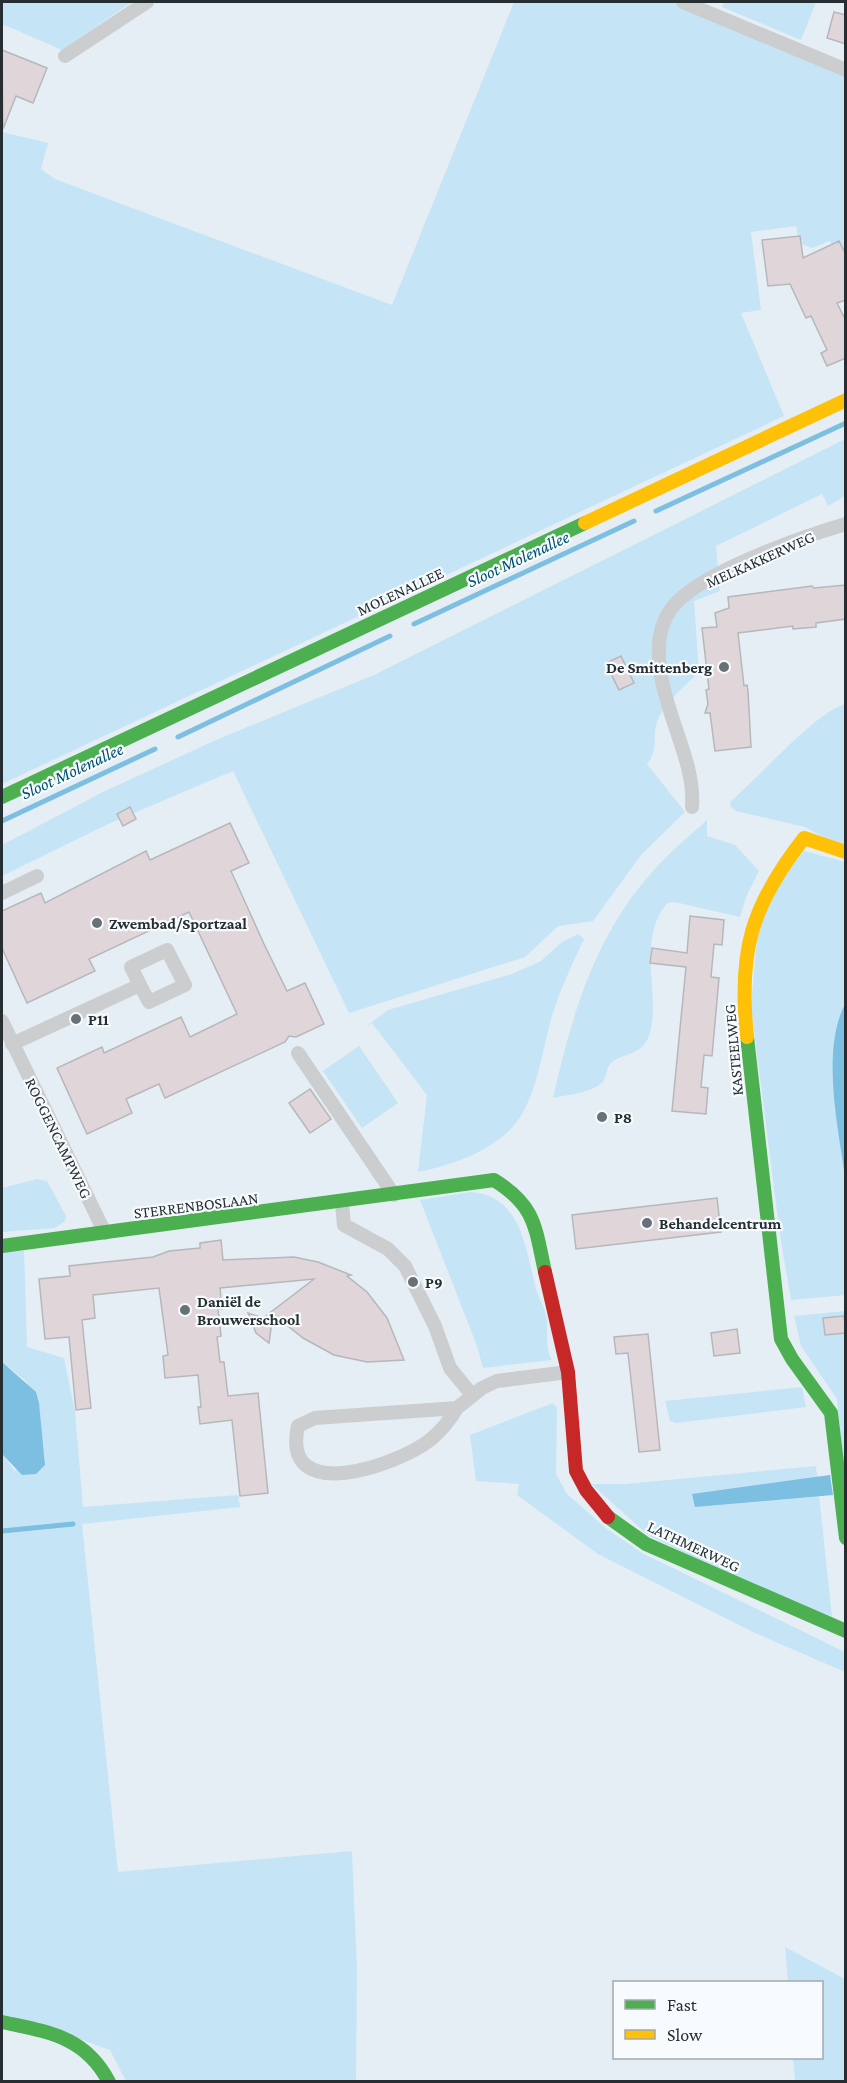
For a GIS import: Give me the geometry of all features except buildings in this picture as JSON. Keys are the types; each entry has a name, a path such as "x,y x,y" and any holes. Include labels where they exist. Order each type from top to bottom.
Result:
{"street":[{"path":"66,56 147,2"},
{"path":"683,2 846,70"},
{"name":"MOLENALLEE","path":"2,797 846,400"},
{"name":"MELKAKKERWEG","path":"692,807 692,785 665,696 658,659 661,630 670,610 689,591 751,559 785,544 846,524"},
{"name":"KASTEELWEG","path":"846,852 804,838 767,890 748,940 744,1010 781,1339 787,1353 821,1395 831,1413 846,1538"},
{"path":"2,892 37,876"},
{"path":"12,1044 140,985"},
{"name":"ROGGENCAMPWEG","path":"2,1021 105,1233"},
{"path":"298,1053 394,1195"},
{"name":"STERRENBOSLAAN","path":"2,1246 342,1203 494,1180"},
{"name":"LATHMERWEG","path":"494,1180 515,1193 528,1208 537,1236 568,1372 576,1471 586,1490 609,1518 646,1544 846,1631"},
{"path":"342,1203 344,1225 388,1249 405,1266 435,1326 450,1368 472,1395"},
{"path":"457,1408 315,1418 298,1426 295,1452 304,1465 315,1473 335,1473 387,1462 430,1440 446,1424 457,1408 472,1395 497,1381 568,1372"},
{"path":"2,2022 69,2038 103,2065 110,2082"}],"shaded area":[{"path":"2,2 132,2 62,50 2,24"},
{"path":"514,2 673,2 845,74 845,276 830,241 812,248 799,243 796,226 751,232 761,310 741,313 784,416 2,784 2,132 48,143 41,169 55,179 392,305"},
{"path":"724,2 816,2 801,40 722,7"},
{"path":"845,439 845,496 828,506 822,494 716,546 720,591 694,601 699,672 666,706 658,719 653,753 647,764 685,812 641,855 593,921 558,926 525,957 349,1013 233,771 108,824 2,876 2,845 105,791 216,740 374,675"},
{"path":"845,704 845,844 821,836 805,827 736,811 730,806 731,801 803,732 819,719"},
{"path":"707,820 707,836 735,845 759,871 746,897 740,917 675,902 667,903 657,919 652,937 653,1012 646,1042 639,1050 611,1063 600,1084 581,1092 553,1098 576,1010 612,927 629,901 655,869"},
{"path":"801,850 845,862 845,1004 839,1130 846,1177 846,1295 791,1300 780,1235 751,1007 758,928 767,901"},
{"path":"578,934 584,939 555,1006 534,1087 522,1114 506,1134 483,1150 458,1161 418,1172 427,1095 372,1023 365,1027 388,1010 512,974 541,961 562,942"},
{"path":"359,1046 398,1103 362,1128 323,1071"},
{"path":"37,1179 47,1181 66,1216 65,1221 55,1228 2,1232 2,1188"},
{"path":"471,1192 488,1196 501,1203 518,1225 524,1239 536,1289 546,1315 548,1350 552,1360 483,1368 477,1346 420,1200"},
{"path":"24,1251 27,1347 64,1358 75,1411 83,1507 238,1495 240,1507 82,1524 118,1872 352,1851 357,1969 356,2081 126,2081 110,2050 74,2037 2,2019 2,1454 15,1471 45,1457 27,1382 2,1362 2,1252"},
{"path":"845,1311 846,1473 844,1474 837,1399 801,1346 794,1316"},
{"path":"802,1387 806,1407 676,1423 670,1421 665,1401"},
{"path":"553,1403 557,1408 556,1474 567,1494 607,1529 642,1553 845,1652 845,1672 753,1632 598,1554 517,1495 519,1484 476,1481 470,1435"},
{"path":"816,1466 833,1627 648,1535 591,1484 625,1484"},
{"path":"785,1947 845,1979 845,2081 795,2081 793,2059 823,2059 823,1981 788,1981"}],"water":[{"path":"845,1004 845,1177 833,1089 833,1066 838,1023"},
{"path":"2,1362 36,1392 45,1465 36,1474 22,1475 2,1454"},
{"path":"830,1475 833,1495 695,1507 692,1494"}],"waterway":[{"name":"Sloot Molenallee","path":"656,511 846,423"},
{"name":"Sloot Molenallee","path":"414,624 634,521"},
{"name":"Sloot Molenallee","path":"178,737 390,636"},
{"name":"Sloot Molenallee","path":"2,821 155,749"},
{"path":"2,1531 73,1524"}],"traffic: fast":[{"path":"2,797 585,523"},
{"path":"747,1037 781,1339 792,1359 831,1413 846,1538"},
{"path":"2,1246 494,1180 518,1199 532,1219 545,1272"},
{"path":"608,1517 646,1544 846,1631"},
{"path":"2,2022 50,2033 77,2045 89,2055 109,2082"}],"traffic: slow":[{"path":"585,523 846,400"},
{"path":"747,1037 745,1007 747,954 760,908 771,886 804,838 846,852"}],"traffic: jam":[{"path":"545,1272 568,1372 576,1471 586,1490 608,1517"}],"place":[{"name":"De Smittenberg","path":"724,667"},
{"name":"Zwembad/Sportzaal","path":"97,923"},
{"name":"P11","path":"76,1019"},
{"name":"P8","path":"602,1117"},
{"name":"Behandelcentrum","path":"647,1223"},
{"name":"P9","path":"413,1282"},
{"name":"Daniël de Brouwerschool","path":"185,1310"}]}
